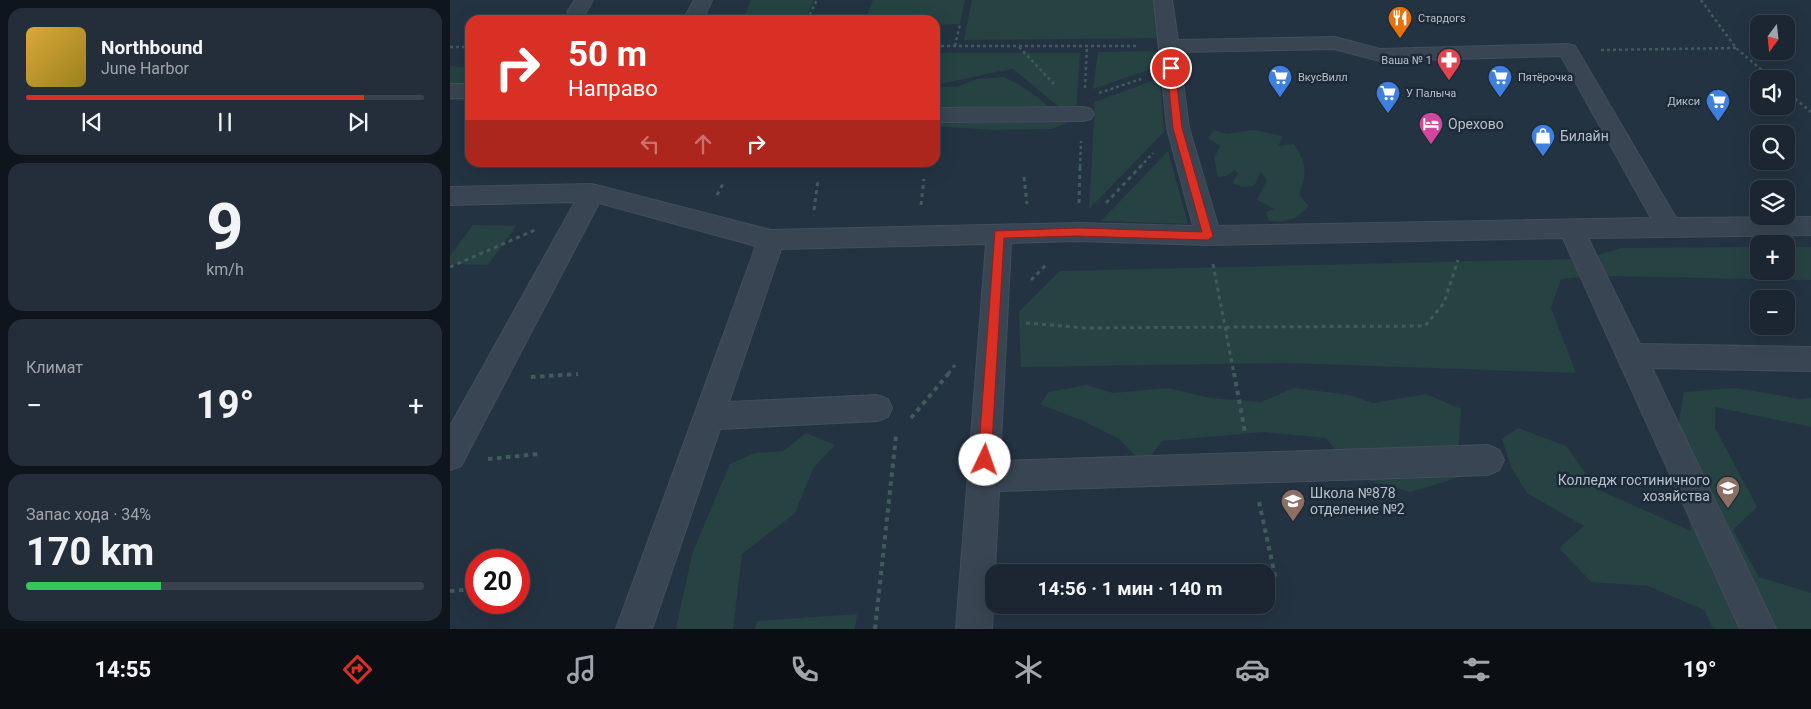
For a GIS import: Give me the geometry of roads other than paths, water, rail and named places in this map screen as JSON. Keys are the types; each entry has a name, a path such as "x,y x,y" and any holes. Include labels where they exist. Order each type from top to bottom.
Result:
{"lane":[{"path":"696,15 703,0"},
{"path":"1163,0 1174,49 1178,128 1208,236"},
{"path":"1174,49 1335,44 1380,55 1568,50 1669,227"},
{"path":"450,91 465,90"},
{"path":"940,115 1083,114"},
{"path":"450,196 592,193 771,240 1078,232 1208,236 1571,228 1811,226"},
{"path":"450,456 592,193"},
{"path":"1571,228 1758,629"},
{"path":"974,629 999,234"},
{"path":"634,629 771,240"},
{"path":"1632,356 1811,359"},
{"path":"709,416 877,408"},
{"path":"984,478 1488,460"}],"place":[{"name":"Стардогs","path":"1400,39"},
{"name":"Ваша № 1","path":"1449,81"},
{"name":"ВкусВилл","path":"1280,98"},
{"name":"Пятёрочка","path":"1500,98"},
{"name":"У Палыча","path":"1388,114"},
{"name":"Дикси","path":"1718,122"},
{"name":"Орехово","path":"1431,145"},
{"name":"Билайн","path":"1543,157"},
{"name":"Колледж гостиничного хозяйcтва","path":"1728,509"},
{"name":"Школа №878 отделение №2","path":"1293,522"}]}
